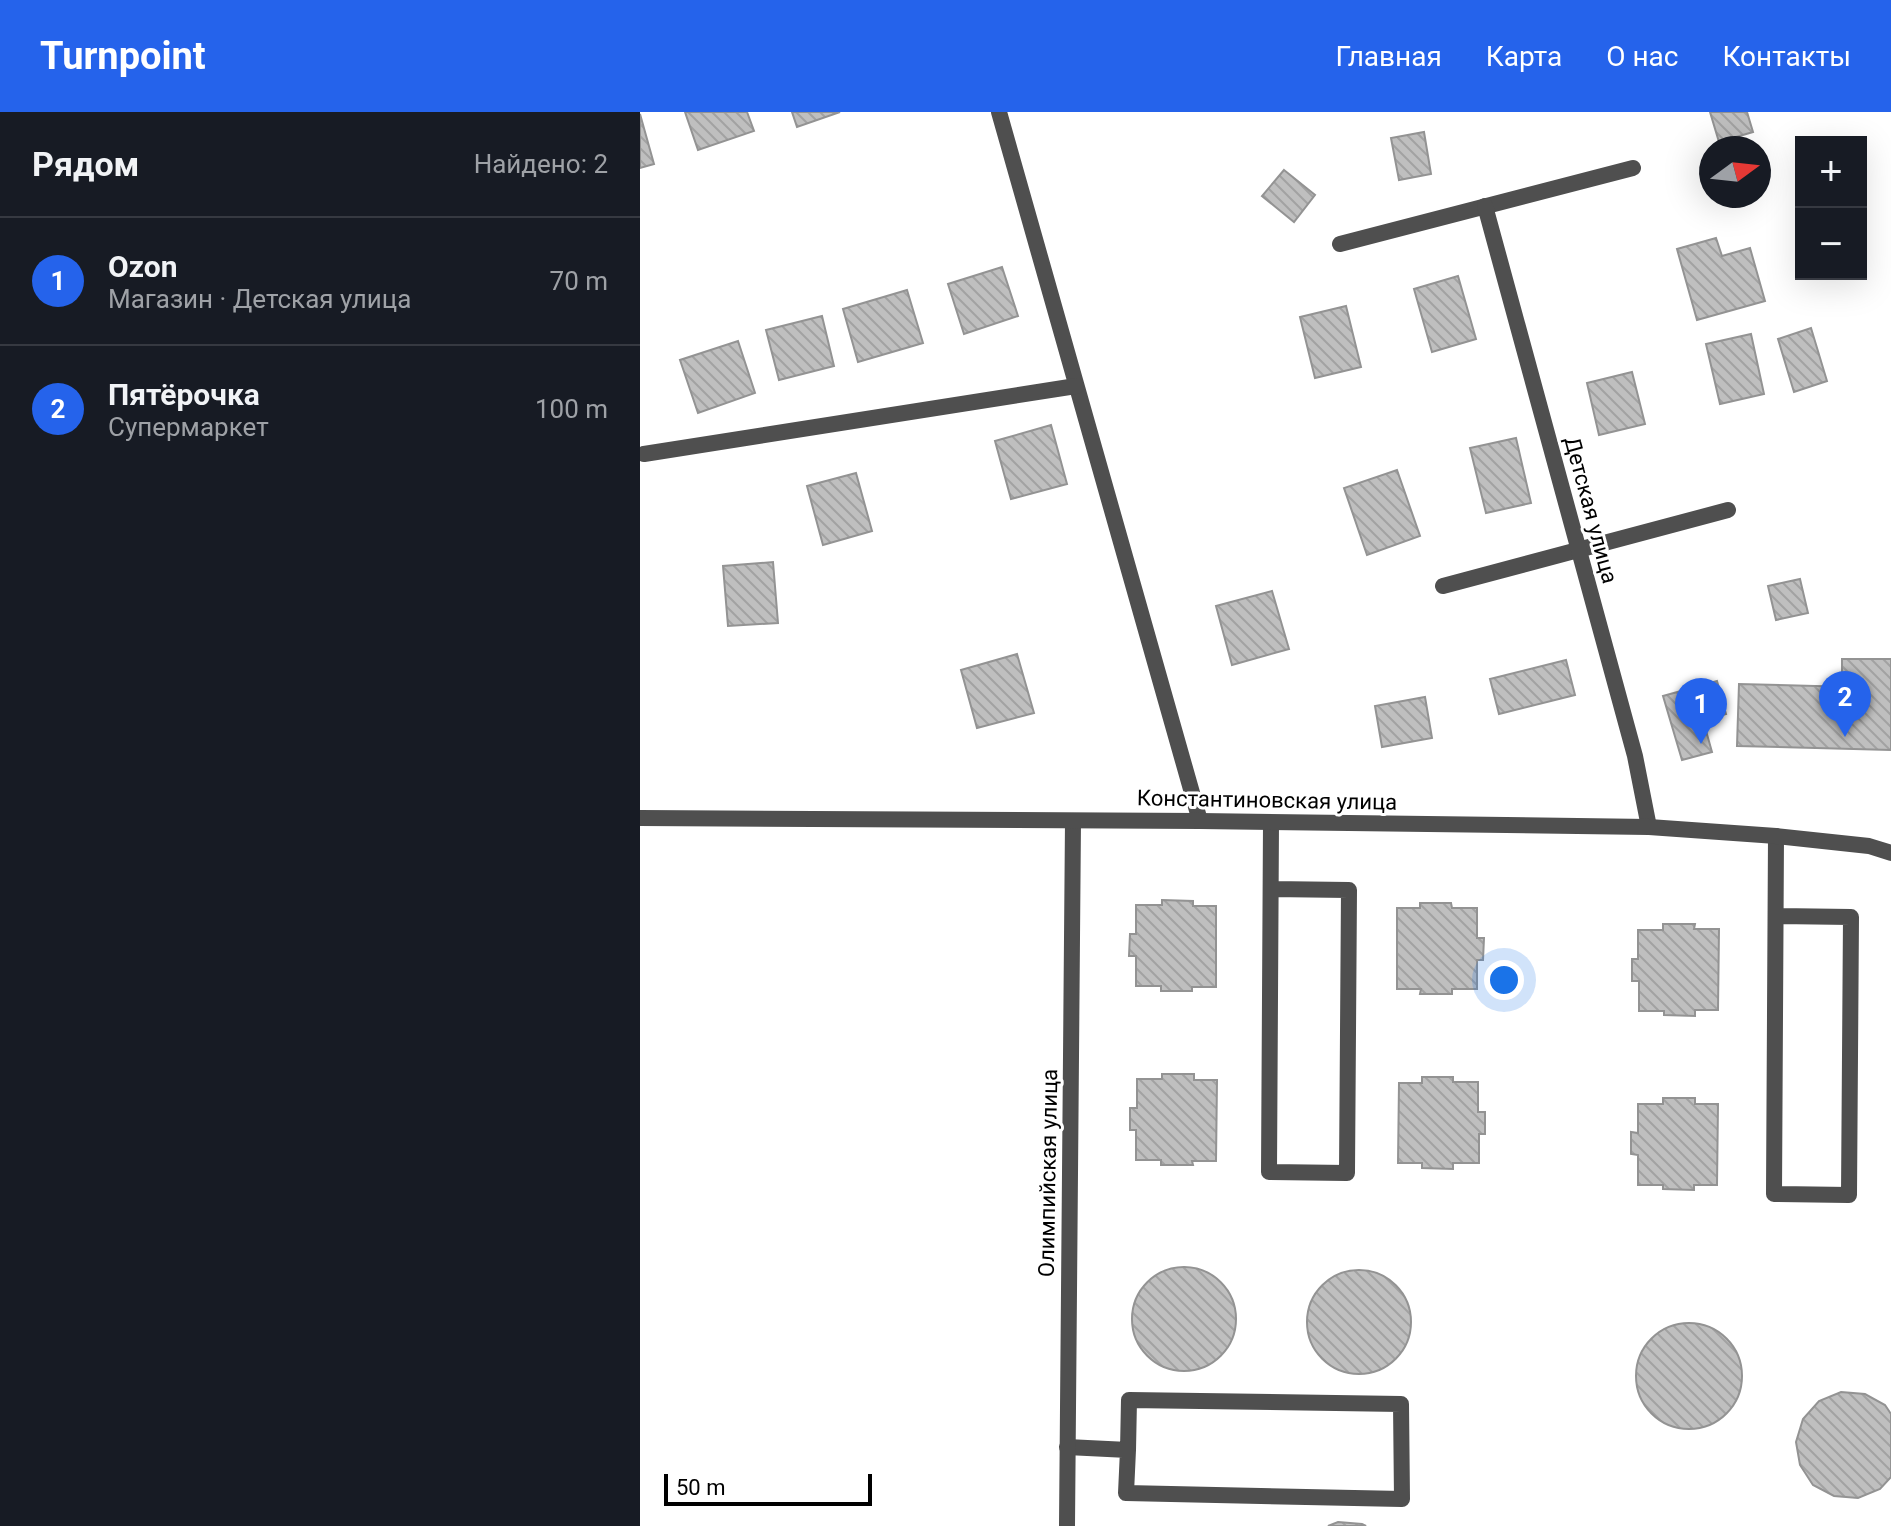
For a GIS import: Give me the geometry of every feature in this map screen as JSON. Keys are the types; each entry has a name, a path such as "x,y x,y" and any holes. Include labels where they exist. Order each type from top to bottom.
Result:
{"street":[{"path":"999,112 1200,821"},
{"path":"1340,244 1633,168"},
{"name":"Детская улица","path":"1485,206 1635,756 1649,827"},
{"path":"644,454 1076,386"},
{"path":"1443,586 1728,510"},
{"name":"Константиновская улица","path":"640,818 1649,827 1776,836 1869,846 1891,853"},
{"name":"Олимпийская улица","path":"1067,1526 1073,821"},
{"path":"1271,823 1269,1172 1347,1173 1349,890 1271,889"},
{"path":"1776,836 1774,1194 1849,1195 1851,917 1776,916"},
{"path":"1129,1400 1401,1404 1402,1499 1126,1493 1128,1450 1129,1400"},
{"path":"1067,1447 1128,1450"}],"building":[{"path":"685,112 747,112 754,131 698,150"},
{"path":"792,112 840,112 797,127"},
{"path":"1710,112 1747,112 1753,132 1739,136 1717,136"},
{"path":"640,114 654,164 640,168"},
{"path":"1424,132 1431,174 1399,180 1391,138"},
{"path":"1284,170 1315,195 1294,222 1262,196"},
{"path":"1716,238 1722,256 1750,248 1765,301 1697,320 1677,249"},
{"path":"1002,267 1018,316 964,334 948,284"},
{"path":"1458,276 1476,339 1432,352 1414,289"},
{"path":"907,290 923,343 858,362 843,309"},
{"path":"1346,306 1361,367 1315,378 1300,317"},
{"path":"822,316 834,366 779,380 766,330"},
{"path":"1811,328 1827,381 1794,392 1778,339"},
{"path":"1751,334 1764,394 1720,404 1706,344"},
{"path":"738,341 755,393 698,413 680,360"},
{"path":"1632,372 1645,424 1599,435 1587,383"},
{"path":"1051,425 1067,484 1011,499 995,441"},
{"path":"1516,438 1531,503 1486,513 1470,448"},
{"path":"1397,470 1420,536 1367,555 1344,488"},
{"path":"856,473 872,531 823,545 807,486"},
{"path":"773,562 778,623 728,626 723,566"},
{"path":"1800,579 1808,613 1776,620 1768,586"},
{"path":"1272,591 1289,649 1232,665 1216,606"},
{"path":"1017,654 1034,713 977,728 961,670"},
{"path":"1842,659 1891,659 1891,750 1737,746 1739,684 1853,687 1853,677 1842,677"},
{"path":"1566,660 1575,695 1499,714 1490,679"},
{"path":"1717,681 1726,714 1703,720 1712,752 1682,760 1663,696"},
{"path":"1425,697 1432,738 1382,747 1375,706"},
{"path":"1162,900 1193,901 1193,906 1216,906 1216,987 1161,991 1161,986 1136,986 1136,956 1129,956 1130,934 1136,934 1136,905 1162,905"},
{"path":"1420,903 1451,903 1452,908 1477,908 1477,938 1484,938 1483,960 1477,960 1477,989 1452,989 1452,994 1420,994 1421,989 1397,989 1397,908 1420,908"},
{"path":"1663,924 1695,924 1694,929 1719,929 1718,1010 1695,1010 1695,1016 1639,1011 1639,981 1632,981 1632,959 1638,959 1638,930 1663,930"},
{"path":"1162,1074 1194,1074 1194,1080 1217,1080 1216,1161 1161,1165 1161,1160 1136,1160 1136,1130 1130,1130 1130,1108 1137,1108 1137,1079 1162,1079"},
{"path":"1422,1077 1453,1077 1453,1082 1478,1082 1478,1112 1485,1112 1485,1134 1479,1134 1479,1163 1453,1163 1453,1169 1422,1168 1422,1163 1398,1163 1399,1083 1422,1083"},
{"path":"1663,1098 1695,1098 1695,1104 1718,1104 1717,1185 1694,1185 1694,1190 1638,1185 1638,1155 1631,1154 1631,1132 1638,1133 1638,1104 1663,1104"},
{"path":"1184,1267 1204,1271 1221,1282 1232,1299 1236,1319 1232,1339 1221,1356 1204,1367 1184,1371 1164,1367 1147,1356 1136,1339 1132,1319 1136,1299 1147,1282 1164,1271"},
{"path":"1359,1270 1379,1274 1396,1285 1407,1302 1411,1322 1407,1342 1396,1359 1379,1370 1359,1374 1339,1370 1322,1359 1311,1342 1307,1322 1311,1302 1322,1285 1339,1274"},
{"path":"1689,1323 1709,1327 1726,1339 1738,1356 1742,1376 1738,1396 1726,1413 1709,1425 1689,1429 1669,1425 1652,1413 1640,1396 1636,1376 1640,1356 1652,1339 1669,1327"},
{"path":"1841,1392 1865,1394 1885,1405 1891,1414 1891,1477 1880,1489 1858,1498 1834,1496 1813,1485 1800,1465 1796,1442 1803,1419 1819,1401"},
{"path":"1338,1522 1362,1524 1366,1526 1328,1526"}],"place":[{"name":"Пятёрочка","path":"1845,737"},
{"name":"Ozon","path":"1701,744"}]}
